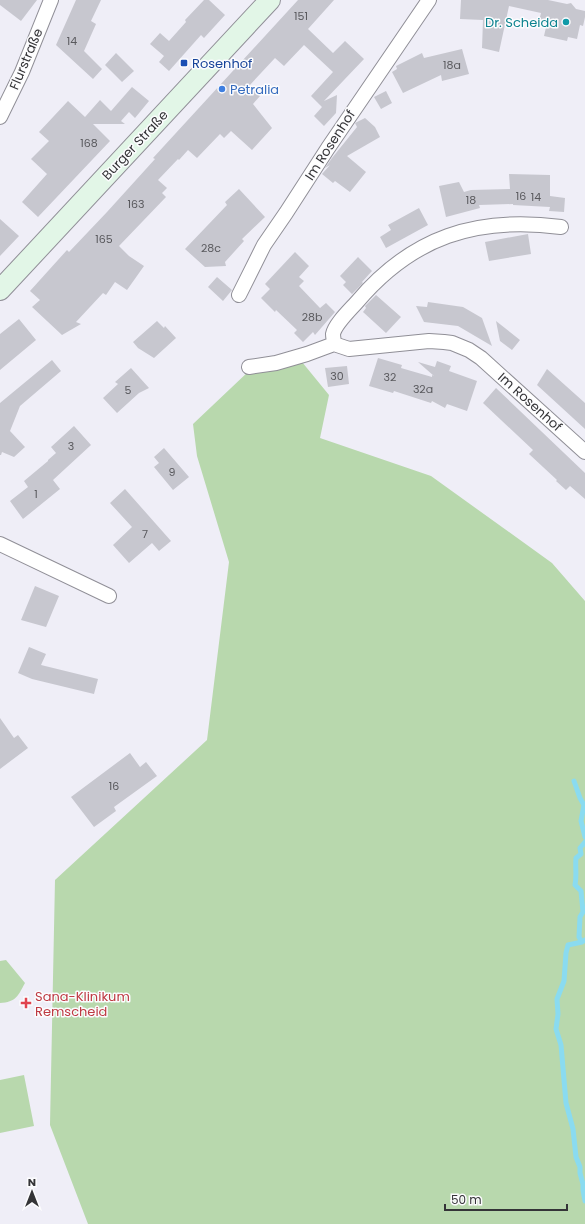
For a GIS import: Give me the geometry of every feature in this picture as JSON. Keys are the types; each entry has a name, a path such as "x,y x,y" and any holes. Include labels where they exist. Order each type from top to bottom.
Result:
{"main road":[{"name":"Burger Straße","path":"0,290 268,0"}],"street":[{"name":"Flurstraße","path":"0,117 22,72 51,0"},
{"name":"Im Rosenhof","path":"239,295 264,245 336,135 429,0"},
{"path":"250,367 276,363 334,344 333,334 339,323 361,297 388,270 403,259 429,244 445,237 486,226 535,224 561,227"},
{"name":"Im Rosenhof","path":"334,344 349,349 429,341 452,343 469,350 485,361 585,452"},
{"path":"0,544 109,596"}],"green space":[{"path":"302,362 329,395 320,438 431,476 552,563 585,601 585,1224 88,1224 50,1125 55,880 207,740 229,562 197,456 193,424 250,370"},
{"path":"6,960 25,983 16,998 0,1003 0,961"},
{"path":"24,1075 34,1126 0,1133 0,1080"}],"building":[{"path":"0,0 37,0 21,21 0,5"},
{"path":"76,0 101,0 91,21 96,24 84,51 102,69 93,79 56,45"},
{"path":"204,0 209,0 225,15 204,38 201,35 169,71 159,62 164,56 150,44 160,33 169,41 186,22 185,20"},
{"path":"298,0 334,0 308,29 333,53 345,41 364,59 324,101 337,95 336,113 324,126 314,116 322,107 311,96 333,72 304,45 284,66 275,58 249,86 260,96 253,104 272,128 252,150 231,131 224,138 220,134 197,158 188,150 179,160 178,159 158,180 167,188 162,193 166,197 119,246 129,256 144,266 127,290 115,282 106,295 103,293 76,322 81,324 62,335 32,307 40,300 30,291 67,250 69,252 107,212 155,159 153,158"},
{"path":"461,0 548,0 567,4 571,3 576,9 585,11 585,17 583,26 580,25 577,39 568,37 567,41 544,36 547,23 539,21 541,13 509,6 499,52 482,48 483,20 460,19"},
{"path":"462,49 469,74 442,81 441,75 403,93 392,72 397,69 396,66 422,53 424,58"},
{"path":"116,53 134,71 122,82 105,65"},
{"path":"132,87 149,101 135,118 129,112 121,121 125,124 93,124 110,141 38,217 22,202 47,174 31,159 49,141 39,132 68,101 85,117 100,100 111,111"},
{"path":"386,91 392,103 381,109 374,97"},
{"path":"365,118 375,127 380,137 347,156 366,172 350,192 335,181 333,183 322,174 330,165 325,168 332,158 357,127 355,123"},
{"path":"509,174 550,175 550,196 565,198 564,212 549,211 550,207 513,204 479,205 480,208 446,217 439,186 459,182 464,192 471,190 510,189"},
{"path":"239,189 265,217 242,239 244,241 225,262 226,266 205,267 185,249 227,205 225,202"},
{"path":"419,208 428,225 386,248 380,237 391,230 388,225"},
{"path":"0,219 19,236 0,256"},
{"path":"528,234 531,254 489,261 485,242"},
{"path":"295,252 309,266 299,277 304,281 299,286 320,308 326,303 335,312 315,335 313,332 303,342 294,333 297,330 261,298 270,289 265,284"},
{"path":"358,257 372,271 352,294 343,285 346,282 340,276"},
{"path":"217,277 232,290 223,301 208,287"},
{"path":"376,295 401,317 386,333 363,312 366,308 365,306"},
{"path":"428,302 463,307 482,318 492,346 458,326 424,322 416,306 427,307"},
{"path":"19,319 36,340 0,370 0,334"},
{"path":"157,321 164,328 165,326 176,338 154,358 138,348 133,342"},
{"path":"496,321 520,340 512,350 500,341"},
{"path":"378,358 402,365 401,368 432,377 432,375 434,376 418,362 435,367 437,361 451,366 449,371 477,381 467,411 447,404 445,408 432,401 431,403 394,391 393,393 369,386"},
{"path":"52,360 61,371 20,406 10,431 25,447 14,457 2,452 0,455 0,403"},
{"path":"347,366 349,384 328,387 325,368"},
{"path":"131,368 149,388 139,393 117,413 103,398 118,384 115,382"},
{"path":"547,369 585,403 585,429 537,385"},
{"path":"496,388 585,473 585,499 570,486 566,490 556,481 557,480 529,454 533,450 483,403"},
{"path":"74,426 91,445 53,480 60,489 23,519 10,501 28,487 24,481 56,453 51,447"},
{"path":"164,448 189,477 173,490 154,467 159,463 154,457"},
{"path":"125,489 171,541 159,551 152,543 129,563 113,545 132,527 110,503"},
{"path":"35,586 59,596 46,627 21,620"},
{"path":"29,647 46,654 41,665 98,679 94,694 32,679 18,673"},
{"path":"0,718 14,738 18,735 28,748 0,769"},
{"path":"130,753 140,767 146,762 157,776 114,807 116,811 94,827 71,797"}],"waterway":[{"path":"574,781 584,805 581,821 585,837"},
{"path":"582,942 579,937 580,917 583,912 581,891 575,885 576,858 581,854 580,848 585,842"},
{"path":"585,940 568,945 564,981 557,999 558,1014 556,1029 561,1045 566,1103 573,1129 576,1157 580,1167 585,1201"}],"place":[{"name":"Dr. Scheida","path":"566,22"},
{"name":"Rosenhof","path":"184,63"},
{"name":"Petralia","path":"222,89"},
{"name":"Sana-Klinikum Remscheid","path":"26,1003"}]}
